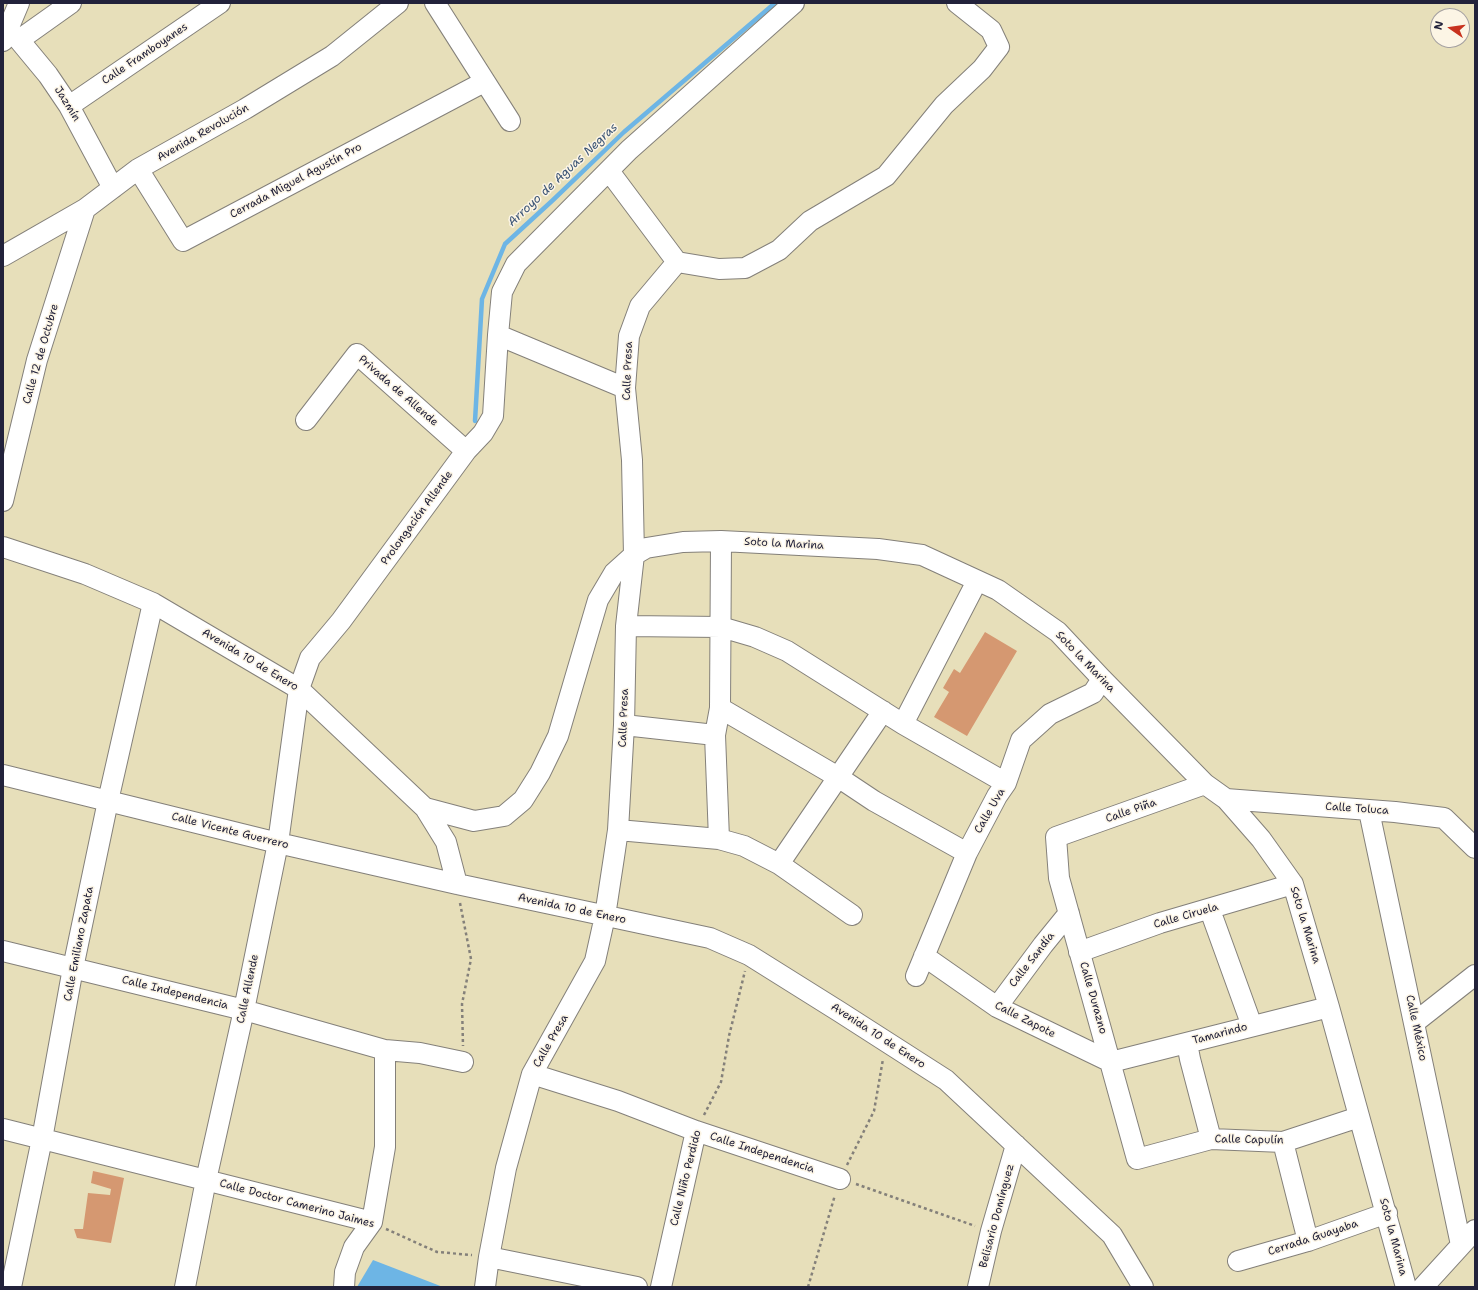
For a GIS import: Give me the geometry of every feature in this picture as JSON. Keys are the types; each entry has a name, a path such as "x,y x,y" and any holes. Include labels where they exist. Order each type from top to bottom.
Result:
{"street":[{"path":"10,37 19,3"},
{"path":"10,37 71,3"},
{"name":"Calle Framboyanes","path":"69,106 220,3"},
{"name":"Avenida Revolución","path":"3,256 85,209 138,169 245,109 332,56 398,3"},
{"path":"435,3 510,121"},
{"name":"Prolongación Allende","path":"299,688 310,658 341,621 466,451 483,433 493,416 502,292 516,264 629,150 794,3"},
{"path":"609,171 677,262 719,269 745,268 779,250 810,221 886,176 944,105 982,69 999,47 991,30 957,3"},
{"name":"Jazmín","path":"10,37 48,75 69,106 113,188"},
{"name":"Cerrada Miguel Agustín Pro","path":"138,169 183,241 484,82"},
{"name":"Calle 12 de Octubre","path":"3,501 37,360 85,209"},
{"name":"Calle Presa","path":"485,1287 489,1257 506,1168 532,1074 595,961 605,916 618,830 624,725 626,626 634,555 632,460 625,388 629,336 640,306 677,262"},
{"path":"498,334 625,388"},
{"name":"Privada de Allende","path":"306,420 357,354 466,451"},
{"path":"719,839 715,735 720,708 721,541"},
{"name":"Soto la Marina","path":"425,808 474,821 504,816 523,800 540,773 558,736 598,600 614,573 634,555 646,548 683,542 721,541 878,549 922,555 977,581 997,598 1058,632 1102,679 1206,784 1226,800 1261,839 1293,884 1387,1213 1406,1287"},
{"name":"Avenida 10 de Enero","path":"3,547 86,574 153,603 299,688 425,808 446,842 457,884 710,938 749,955 946,1080 1112,1235 1143,1287"},
{"path":"903,724 977,581"},
{"name":"Calle Emiliano Zapata","path":"11,1287 42,1139 73,968 108,801 153,603"},
{"path":"626,626 721,627 755,637 787,651 903,724 1006,783"},
{"name":"Calle Uva","path":"916,976 967,853 997,796 1006,783 1022,740 1050,714 1093,693 1102,679"},
{"name":"Calle Allende","path":"185,1287 206,1180 244,1010 278,842 299,688"},
{"path":"720,708 838,777 874,801 967,853"},
{"path":"779,864 883,711"},
{"path":"624,725 715,735"},
{"name":"Calle Vicente Guerrero","path":"3,774 108,801 457,884"},
{"name":"Calle Piña","path":"1056,837 1206,784"},
{"name":"Calle Toluca","path":"1226,800 1395,812 1444,818 1475,848"},
{"name":"Calle México","path":"1369,811 1425,1069 1461,1245"},
{"path":"618,830 719,839 744,846 779,864 852,915"},
{"name":"Calle Durazno","path":"1056,837 1059,878 1137,1159"},
{"name":"Calle Ciruela","path":"1079,952 1160,923 1210,910 1293,884"},
{"path":"1210,910 1252,1026"},
{"name":"Calle Sandía","path":"996,1007 1069,914"},
{"name":"Calle Independencia","path":"3,951 244,1010 385,1050 420,1053 463,1062"},
{"name":"Calle Zapote","path":"924,956 996,1007 1111,1062"},
{"path":"1414,1023 1475,975"},
{"name":"Tamarindo","path":"1111,1062 1329,1007"},
{"path":"1187,1043 1211,1139"},
{"path":"344,1287 345,1272 354,1247 372,1222 385,1147 385,1050"},
{"name":"Calle Independencia","path":"532,1074 618,1102 696,1131 840,1179"},
{"name":"Calle Capulín","path":"1137,1159 1211,1139 1283,1142 1359,1117"},
{"name":"Calle Doctor Camerino Jaimes","path":"3,1129 372,1222"},
{"name":"Calle Niño Perdido","path":"661,1287 696,1131"},
{"path":"1283,1142 1308,1241"},
{"name":"Belisario Domínguez","path":"978,1287 991,1231 1016,1146"},
{"name":"Cerrada Guayaba","path":"1238,1261 1308,1241 1387,1213"},
{"path":"1423,1287 1475,1230"},
{"path":"489,1257 637,1287"}],"path":[{"path":"457,884 472,959 462,1004 463,1062"},
{"name":"Calle Niño Perdido","path":"696,1131 721,1082 729,1036 749,955"},
{"path":"840,1179 991,1231"},
{"name":"Calle Doctor Camerino Jaimes","path":"372,1222 437,1252 489,1257"}],"water":[{"path":"373,1260 443,1287 357,1287"}],"building":[{"path":"985,632 1017,651 967,736 934,717 949,692 943,688 954,669 960,673"},
{"path":"93,1171 124,1178 111,1243 77,1238 74,1229 83,1229 88,1193 110,1195 111,1189 91,1183"}],"waterway":[{"name":"Arroyo de Aguas Negras","path":"475,421 482,299 505,244 624,132 775,3"}]}
